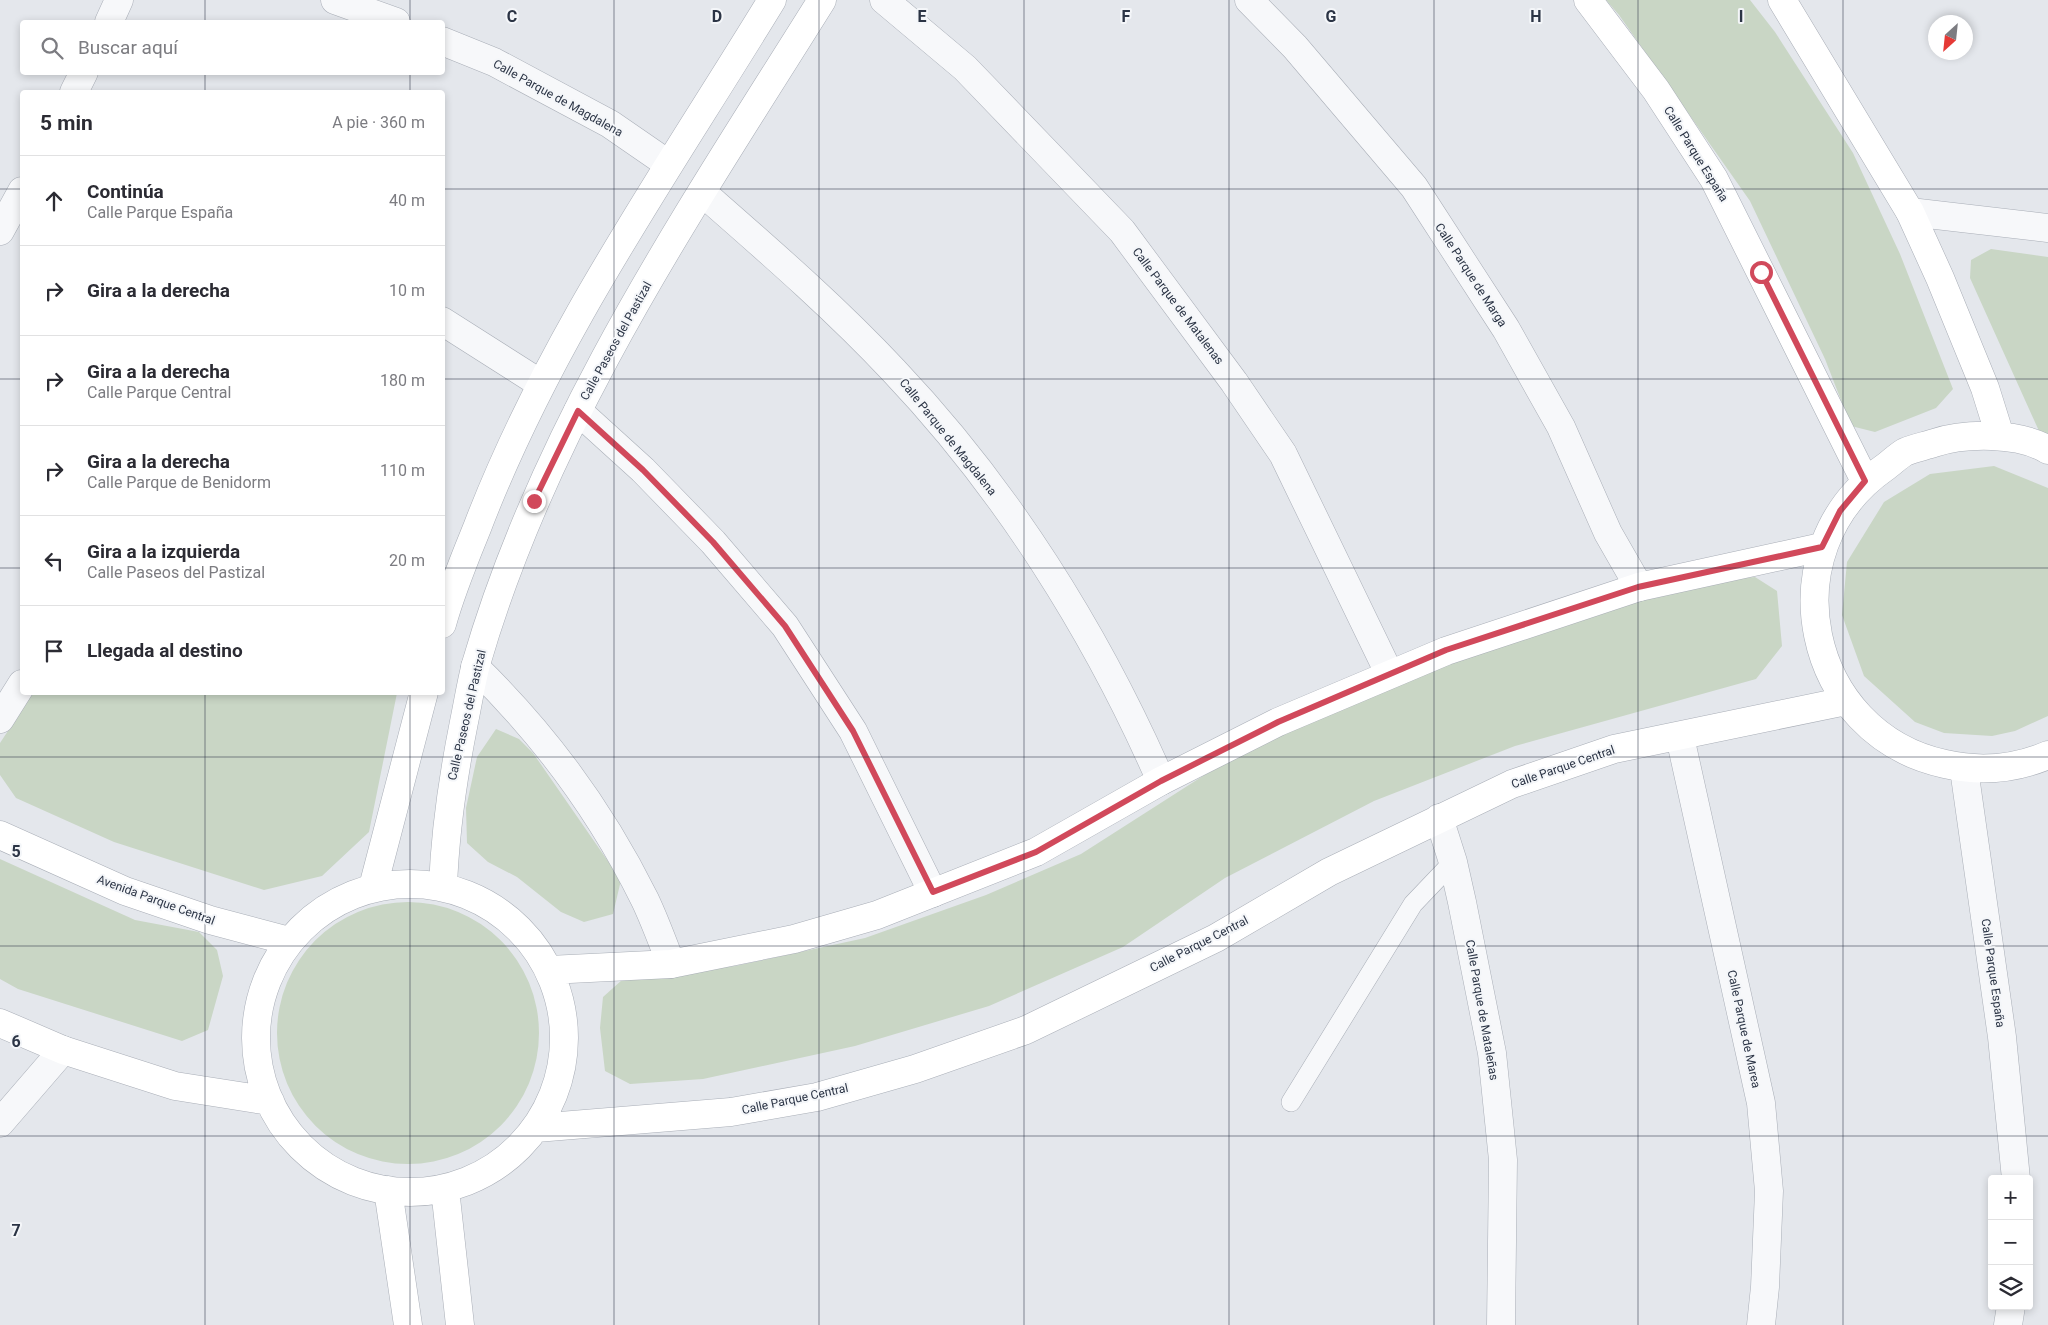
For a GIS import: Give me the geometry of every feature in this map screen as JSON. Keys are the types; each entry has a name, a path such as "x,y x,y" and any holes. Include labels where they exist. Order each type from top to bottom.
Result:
{"street":[{"path":"109,20 119,0"},
{"path":"334,0 390,20"},
{"path":"445,610 497,474 541,384 668,164 772,0"},
{"name":"Calle Paseos del Pastizal","path":"442,887 451,785 475,667 534,501 628,313 822,0"},
{"name":"Calle Parque de Matalenas","path":"884,0 965,68 1122,230 1234,382 1284,454 1389,673"},
{"name":"Calle Parque de Marga","path":"1249,0 1295,48 1414,187 1506,329 1561,427 1608,533 1638,587"},
{"name":"Calle Parque España","path":"1588,0 1656,90 1714,179 1865,481"},
{"path":"1782,0 1910,212 1986,388 2000,436"},
{"name":"Calle Parque de Magdalena","path":"445,42 494,62 610,124 668,164"},
{"path":"75,90 82,75"},
{"name":"Calle Parque de Magdalena","path":"703,193 782,262 894,371 979,470 1056,581 1136,724 1161,781"},
{"path":"0,232 20,196"},
{"path":"1910,212 2048,228"},
{"path":"445,323 541,384"},
{"path":"578,411 643,470 713,542 785,626 853,731 933,892"},
{"path":"2048,450 2000,436 1952,437 1905,452 1865,481 1840,511 1822,547 1814,586 1815,627 1826,666 1846,701 1869,727 1898,748 1930,761 1964,769 2000,768 2034,761 2048,754"},
{"path":"548,970 671,964 794,939 877,915 1036,852 1161,781 1278,722 1389,673 1506,630 1638,587 1822,547"},
{"path":"475,667 510,701 549,746 604,825 646,901 671,964"},
{"path":"0,719 20,687"},
{"path":"373,887 423,695"},
{"name":"Calle Parque Central","path":"536,1128 731,1112 817,1097 916,1069 1026,1030 1216,938 1329,872 1512,784 1614,748 1680,737 1846,701"},
{"name":"Calle Parque de Marea","path":"1680,737 1761,1103 1769,1191 1765,1287 1761,1325"},
{"name":"Calle Parque España","path":"1964,769 2002,1037 2016,1175"},
{"name":"Calle Parque de Mataleñas","path":"1439,818 1453,862 1492,1053 1503,1160 1501,1325"},
{"name":"Avenida Parque Central","path":"0,835 125,891 210,920 289,941"},
{"path":"410,884 442,887 464,893 504,916 522,932 548,970 557,990 562,1012 563,1058 551,1101 536,1128 501,1162 485,1173 445,1189 388,1190 356,1182 336,1172 318,1160 286,1129 270,1101 258,1065 256,1039 258,1013 264,988 275,963 289,941 320,912 338,901 373,887 410,884"},
{"path":"0,1023 63,1050 175,1086 270,1101"},
{"path":"0,1123 63,1050"},
{"path":"445,1189 460,1325"},
{"path":"388,1190 408,1325"},
{"path":"2008,1325 2010,1310"}],"lane":[{"path":"1291,1102 1413,904 1453,862"}],"green space":[{"path":"1606,0 1750,0 1775,32 1853,153 1900,254 1953,389 1936,408 1875,432 1851,426 1825,359 1750,201 1619,15"},
{"path":"1991,249 2048,257 2048,436 2039,431 1970,278 1971,260"},
{"path":"1994,466 2048,488 2048,716 2015,731 1992,736 1944,733 1915,722 1864,676 1842,615 1847,562 1884,502 1930,474"},
{"path":"1755,577 1777,591 1782,646 1756,679 1515,746 1374,801 1225,878 1123,947 989,1006 855,1046 703,1079 630,1084 605,1071 600,1028 603,997 622,980 735,966 865,938 986,895 1081,854 1278,728 1377,688 1650,593 1722,580"},
{"path":"32,695 397,695 369,832 322,876 264,890 114,842 16,798 0,775 0,743"},
{"path":"496,729 519,739 533,753 621,880 613,914 584,922 561,912 517,877 488,862 467,843 466,808 477,757"},
{"path":"0,859 135,920 199,932 217,950 223,976 208,1030 182,1041 18,989 0,979"},
{"path":"408,902 433,905 458,912 481,924 509,950 517,960 529,983 536,1008 539,1033 536,1058 529,1083 517,1106 491,1134 481,1142 458,1154 433,1161 408,1164 383,1161 358,1154 335,1142 307,1116 299,1106 287,1083 280,1058 277,1033 280,1008 287,983 299,960 325,932 335,924 358,912 383,905"}],"route":[{"path":"534,501 578,411 643,470 713,542 785,626 853,731 933,892 1036,852 1161,781 1278,722 1446,650 1638,587 1822,547 1840,511 1865,481 1761,272"}]}
